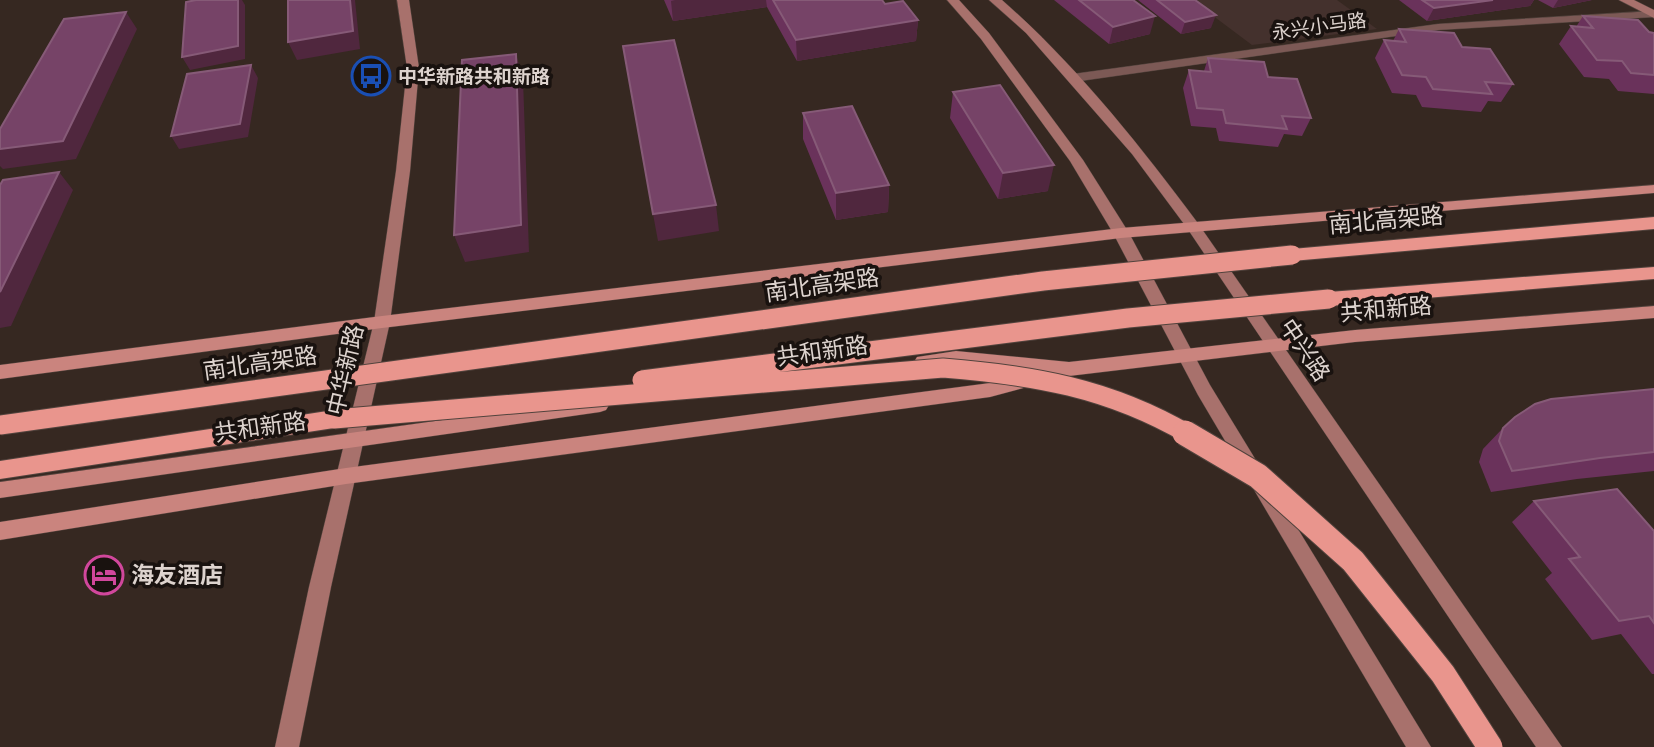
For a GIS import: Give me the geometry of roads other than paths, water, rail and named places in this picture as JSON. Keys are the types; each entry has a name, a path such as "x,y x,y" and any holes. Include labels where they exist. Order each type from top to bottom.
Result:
{"highway":[{"name":"南北高架路","path":"0,425 1042,281 1292,255 1654,223"},
{"path":"0,470 334,419 1128,318 1654,273"},
{"path":"334,419 943,368 1012,373 1087,389 1162,419 1258,476 1353,561 1443,674 1490,747"}],"main road":[{"name":"中华新路","path":"287,747 354,438 382,323 403,171 413,68 402,0"},
{"path":"953,0 1033,100 1076,160 1121,233 1185,354 1419,747"},
{"name":"中兴路","path":"995,0 1030,31 1137,151 1192,225 1271,344 1550,747"},
{"path":"1625,0 1653,14"},
{"path":"0,372 1192,225 1654,189"},
{"name":"共和新路","path":"0,490 354,438 956,358 1069,369 1271,344 1654,312"},
{"path":"0,531 346,476 990,390 1069,369"}],"lane":[{"name":"永兴小马路","path":"1073,78 1438,27 1653,14"}],"place":[{"name":"中华新路共和新路","path":"371,76"},
{"name":"海友酒店","path":"104,575"}]}
